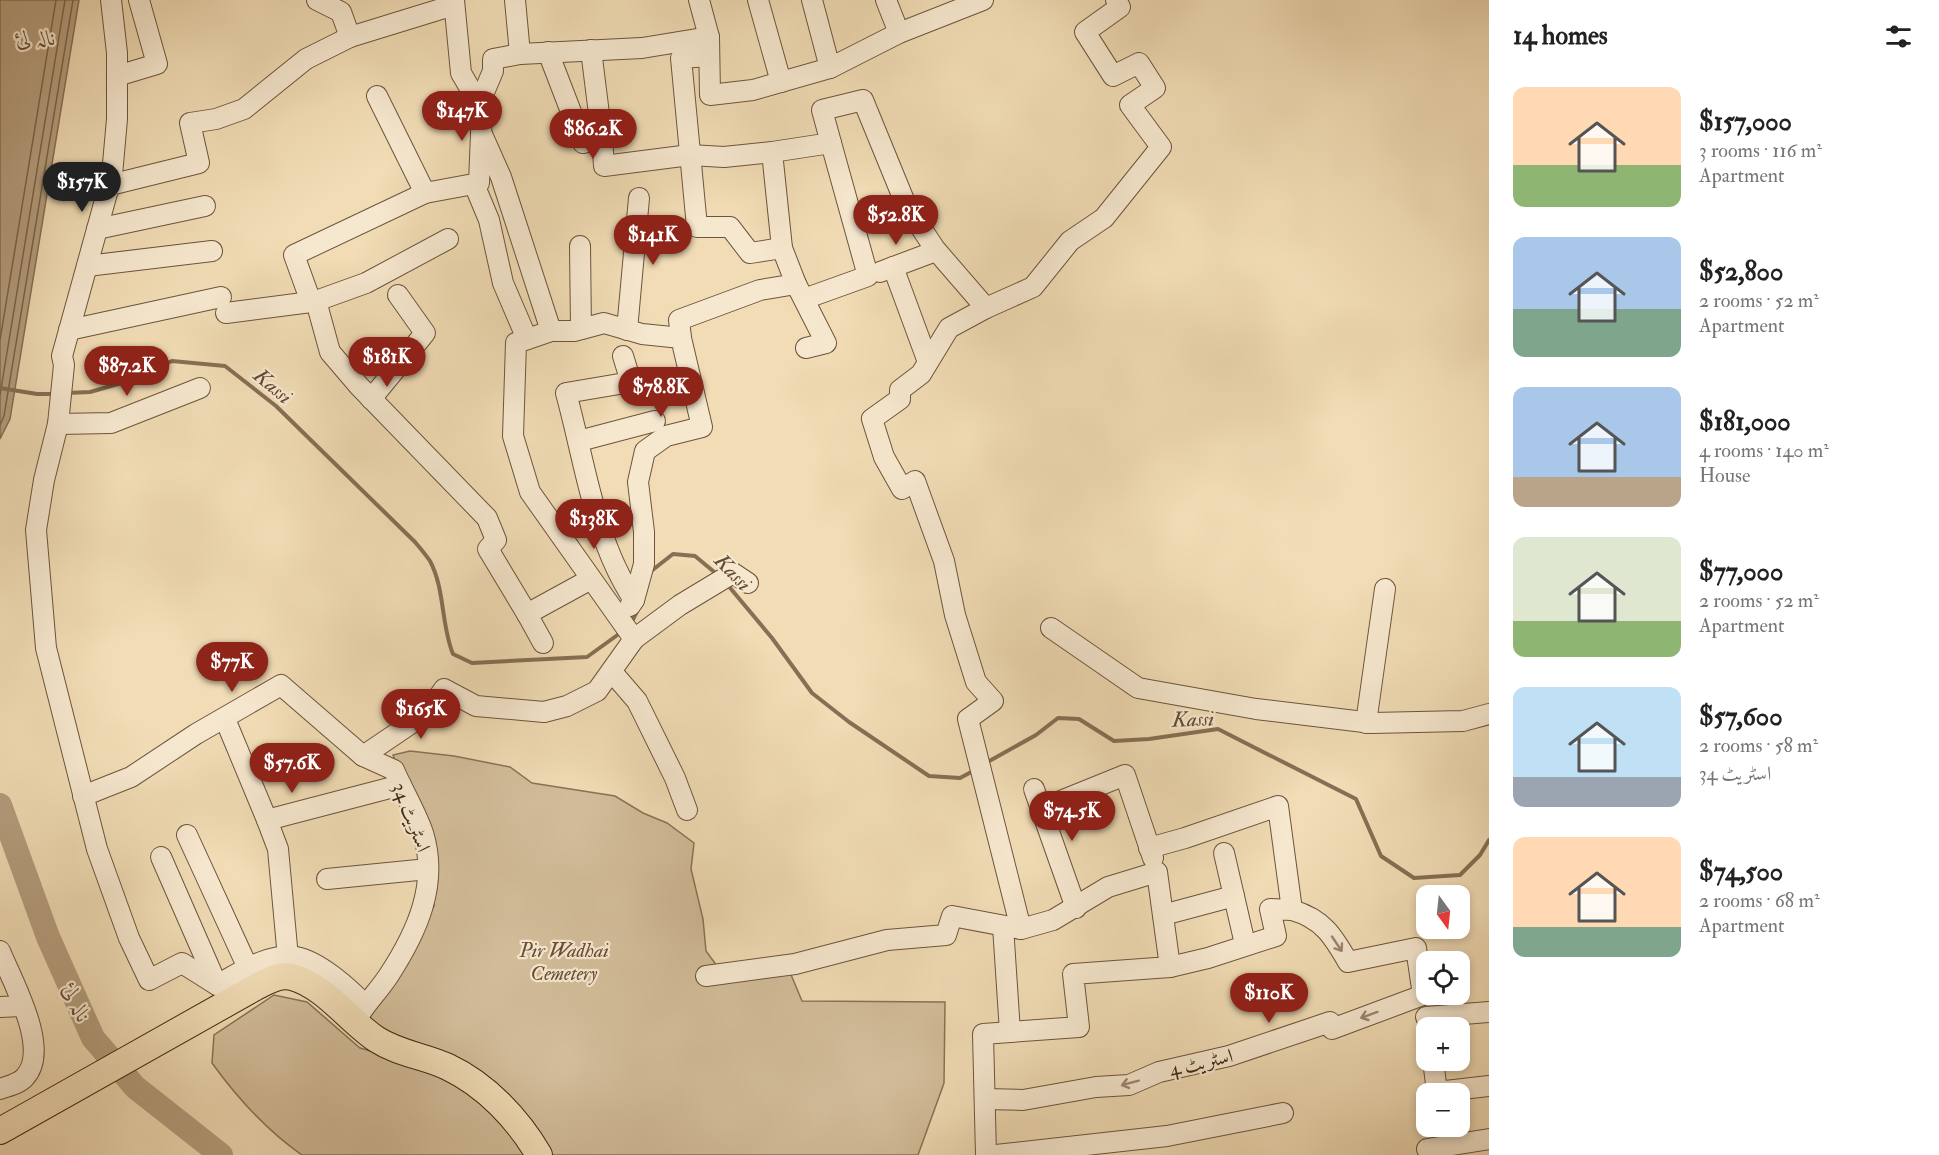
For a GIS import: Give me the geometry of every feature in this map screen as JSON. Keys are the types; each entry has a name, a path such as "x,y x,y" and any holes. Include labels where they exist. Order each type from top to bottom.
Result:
{"main road":[{"path":"0,1131 275,977 290,977 360,1014 391,1049 448,1067 474,1082 504,1108 528,1136 539,1155"}],"street":[{"path":"111,0 117,76 117,118 110,185 62,356 64,365 57,424 44,480 36,530 46,648 83,796 109,883 129,938 149,980 182,963 217,985"},
{"path":"117,76 157,64 139,0"},
{"path":"317,0 341,12 350,38"},
{"path":"515,0 520,54"},
{"path":"699,0 709,46 710,95 753,90 830,68 899,33 983,0"},
{"path":"758,0 781,82"},
{"path":"812,0 830,68"},
{"path":"886,0 899,33"},
{"path":"1010,1032 1012,927 968,720 993,701 976,682 955,615 944,561 915,482 902,489 884,457 872,419 900,399 900,390 921,374 949,328 1033,287 1070,241 1104,218 1161,147 1130,105 1155,88 1139,63 1113,76 1085,32 1120,7 1116,0"},
{"path":"110,185 199,163 190,123 216,119 244,109 306,59 350,38 454,3 461,73 482,110 479,183 425,193 294,255 314,301 330,352 487,518 496,540 488,549 543,643"},
{"path":"479,104 493,70 493,59 548,52 709,46"},
{"path":"709,46 681,58 697,227 730,227 750,254 782,248"},
{"path":"591,50 604,166 690,156 724,157 831,143"},
{"path":"548,52 583,143 602,138"},
{"path":"376,96 425,193"},
{"path":"868,276 822,110 863,100 906,205 936,251 986,308"},
{"path":"481,132 501,177 551,331"},
{"path":"772,152 782,248 826,343 806,348"},
{"path":"474,184 489,220 503,284 527,339"},
{"path":"627,330 639,198"},
{"path":"97,229 206,206"},
{"path":"69,330 224,305 314,301 366,284 448,239"},
{"path":"580,246 581,329"},
{"path":"87,266 212,251"},
{"path":"619,620 634,600 645,564 638,482 645,451 666,436 702,428 679,320 760,290 800,291 868,276 936,251"},
{"path":"892,267 928,362"},
{"path":"372,399 425,333 398,295"},
{"path":"634,639 530,492 513,436 516,343 551,331 581,329 604,323 642,334 681,338"},
{"path":"623,356 631,381 566,393 597,518 618,576 634,600"},
{"path":"57,424 111,423 200,388"},
{"path":"579,441 655,421"},
{"path":"363,756 429,712 444,689 476,706 544,712 567,706 597,690 634,639 714,583 740,578"},
{"path":"527,614 591,579"},
{"path":"1366,723 1385,589"},
{"path":"1051,628 1138,688 1256,709 1366,723 1463,720 1489,714"},
{"path":"612,672 637,701 675,778 687,810"},
{"name":"اسٹریٹ 34","path":"225,719 281,685 363,756 394,770 422,832 428,869 428,891 411,940 388,978 360,1014"},
{"path":"83,796 127,779 196,734 225,719 278,849 288,958"},
{"path":"1041,809 1125,775 1158,872 1170,967"},
{"path":"267,820 400,785"},
{"path":"1034,789 1076,908"},
{"path":"1149,848 1278,806 1292,910"},
{"path":"187,835 240,956 248,968"},
{"path":"1224,853 1245,944"},
{"path":"161,857 217,985"},
{"path":"327,879 428,869"},
{"path":"706,976 795,964 887,940 946,935 952,916 1012,927 1053,920 1108,887 1158,872"},
{"path":"1163,915 1234,896"},
{"path":"986,1155 983,1034 1079,1027 1073,974 1170,967 1208,958 1245,944 1276,936 1270,909 1292,910 1312,916 1335,939 1348,962 1416,948 1416,951"},
{"path":"0,951 34,1038 32,1067 25,1078 0,1089"},
{"path":"217,985 248,968 274,959 296,957 317,967 360,1014"},
{"name":"اسٹریٹ 4","path":"985,1099 1023,1100 1096,1087 1129,1085 1159,1072 1229,1056 1330,1022 1332,1029 1416,998"},
{"path":"0,1007 22,1006"},
{"path":"1458,1017 1489,1012"},
{"path":"1434,1071 1437,1092 1489,1086"},
{"path":"996,1155 1167,1136 1283,1113"},
{"path":"1427,1149 1489,1139"}],"green space":[{"name":"Pir Wadhai Cemetery","path":"410,751 454,756 510,767 532,783 615,796 643,813 667,823 694,843 691,869 703,919 706,951 720,970 787,965 802,1001 945,1002 944,1083 918,1155 302,1155 276,1135 253,1113 212,1063 214,1035 274,995 307,1002 360,1048 485,1082 365,1021 434,906 436,873 393,755"}],"water":[{"name":"نالہ لئ","path":"0,0 79,0 10,419 0,439"}],"waterway":[{"name":"Kassi","path":"67,393 90,392 125,382 172,361 225,366 276,406 415,542 430,561 435,572 446,631 453,654 472,663 587,657 623,631"},
{"name":"Kassi","path":"0,388 37,394 56,394"},
{"name":"Kassi","path":"650,572 673,554 695,556 719,576"},
{"name":"Kassi","path":"726,583 772,638 812,693 849,722 929,776 960,778 975,770"},
{"name":"Kassi","path":"631,624 638,609"},
{"name":"Kassi","path":"984,764 1036,735 1058,718 1079,719 1114,741 1149,739 1218,729 1356,799 1381,856 1414,878 1460,875 1480,855 1489,840"},
{"name":"نالہ لئ","path":"0,805 48,937 93,1038 135,1087 221,1155"}]}
